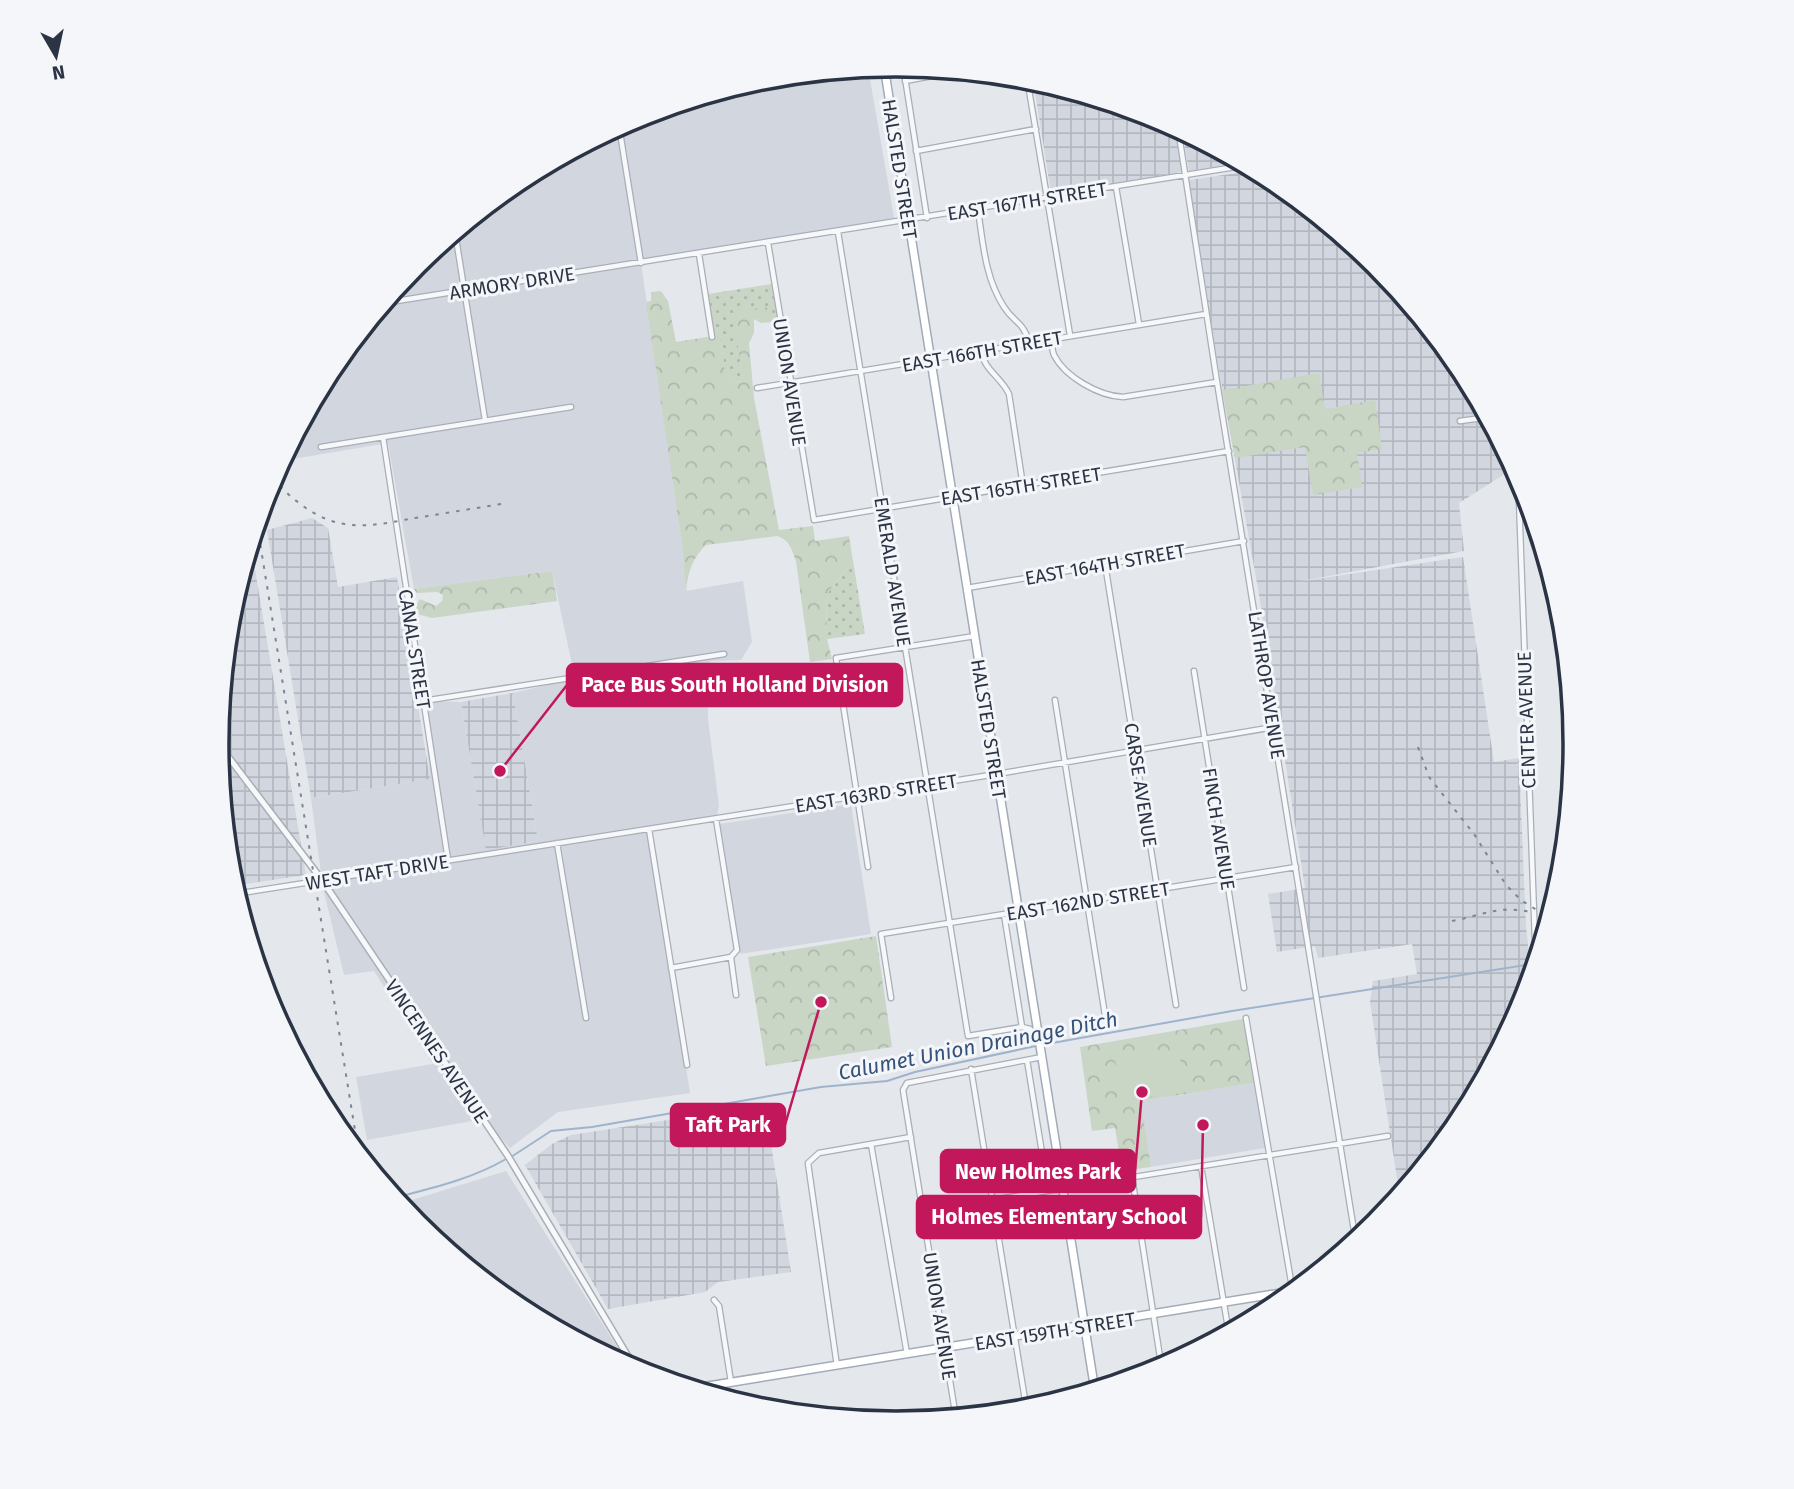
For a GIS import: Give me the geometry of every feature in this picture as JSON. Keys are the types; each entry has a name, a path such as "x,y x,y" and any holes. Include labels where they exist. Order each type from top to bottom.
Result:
{"main road":[{"name":"HALSTED STREET","path":"886,77 1094,1382"},
{"name":"EAST 159TH STREET","path":"714,1386 1275,1295"}],"street":[{"path":"920,78 905,80 927,218"},
{"path":"1029,90 1070,335"},
{"path":"916,151 1035,129"},
{"path":"621,138 641,263"},
{"name":"LATHROP AVENUE","path":"1180,141 1354,1230"},
{"name":"EAST 167TH STREET","path":"641,263 1233,167"},
{"path":"1116,186 1139,324"},
{"path":"978,210 988,273 1003,307 1025,328 1029,342"},
{"name":"EMERALD AVENUE","path":"838,232 968,1036 1022,1027"},
{"path":"457,243 485,420"},
{"name":"UNION AVENUE","path":"768,243 814,520"},
{"path":"699,254 712,337"},
{"name":"ARMORY DRIVE","path":"398,301 641,263"},
{"name":"EAST 166TH STREET","path":"757,388 1206,314"},
{"path":"1050,339 1055,358 1074,377 1110,397 1217,382"},
{"path":"981,351 983,363 1004,384 1009,394 1023,486"},
{"path":"321,447 571,407"},
{"path":"1460,421 1479,418"},
{"name":"CANAL STREET","path":"383,437 448,860"},
{"name":"EAST 165TH STREET","path":"814,520 1229,451"},
{"name":"CENTER AVENUE","path":"1519,503 1534,941"},
{"name":"EAST 164TH STREET","path":"967,588 1244,541"},
{"name":"CARSE AVENUE","path":"1105,564 1176,1005"},
{"path":"868,867 836,658 975,636"},
{"path":"424,701 724,654"},
{"name":"FINCH AVENUE","path":"1194,671 1244,988"},
{"path":"1055,699 1105,1015"},
{"name":"EAST 163RD STREET","path":"518,850 1274,727"},
{"name":"VINCENNES AVENUE","path":"230,757 322,880 509,1158 627,1354"},
{"path":"671,968 731,958 737,950 716,818"},
{"path":"649,829 687,1065"},
{"path":"557,844 586,1018"},
{"name":"WEST TAFT DRIVE","path":"246,892 518,850"},
{"name":"EAST 162ND STREET","path":"891,998 881,934 1296,867"},
{"path":"1004,914 1022,1027"},
{"path":"731,958 736,995"},
{"path":"1022,1027 1029,1023 1035,1013"},
{"path":"1246,1018 1293,1281"},
{"path":"1022,1027 1038,1037"},
{"path":"1025,1399 971,1069 1042,1057"},
{"path":"1027,1060 1048,1191"},
{"name":"UNION AVENUE","path":"955,1409 903,1090 906,1083 971,1069"},
{"path":"923,1211 1388,1136"},
{"path":"837,1366 808,1168 812,1157 823,1152 911,1137"},
{"path":"871,1144 907,1355"},
{"path":"1201,1166 1227,1325"},
{"path":"1132,1177 1160,1357"},
{"path":"714,1300 719,1306 731,1383"}],"shaded area":[{"path":"870,78 895,223 641,263 682,544 686,591 743,581 752,642 741,660 711,661 709,665 714,689 708,703 708,719 719,806 716,819 650,829 690,1093 558,1112 510,1148 483,1119 367,1140 356,1077 433,1064 374,971 344,975 323,888 311,798 430,779 423,701 461,702 486,849 538,841 513,693 575,678 552,571 414,589 388,443 294,459 319,411 367,338 425,273 491,215 563,166 682,112 767,90"},
{"path":"1035,92 1112,112 1176,139 1182,172 1051,193"},
{"path":"1184,142 1228,164 1189,171"},
{"path":"1241,172 1268,189 1337,243 1399,304 1427,338 1475,411 1507,473 1459,503 1464,551 1296,582 1463,557 1494,762 1519,758 1529,958 1496,1040 1475,1078 1427,1151 1398,1186 1370,1002 1373,981 1417,974 1412,944 1318,958 1315,946 1277,952 1268,894 1305,888 1189,180"},
{"path":"312,518 328,528 338,587 397,577 430,779 311,798 267,530"},
{"path":"254,565 306,875 244,884 242,875 235,832 229,744 235,657"},
{"path":"513,693 538,841 486,850 461,702"},
{"path":"851,804 871,934 740,954 720,824"},
{"path":"1254,1083 1265,1148 1151,1167 1141,1101"},
{"path":"765,1105 791,1272 718,1282 705,1292 608,1309 525,1165 552,1144 571,1135"},
{"path":"506,1171 620,1351 563,1323 526,1300 457,1246 410,1201"}],"green space":[{"path":"772,284 779,323 772,324 774,319 734,311 743,381 737,382 725,372 720,336 714,336 708,294"},
{"path":"661,291 668,301 676,342 720,335 725,371 737,382 743,381 733,311 770,307 774,319 761,323 754,319 754,333 749,343 754,398 779,530 813,526 815,541 849,536 853,561 826,595 827,639 832,659 810,662 796,561 790,546 781,537 706,545 692,566 686,592 682,544 646,302 651,301 651,292"},
{"path":"1319,373 1325,409 1375,400 1382,449 1357,453 1362,487 1313,495 1305,447 1235,458 1222,390"},
{"path":"853,561 865,634 827,639 826,595"},
{"path":"552,571 557,601 432,618 417,614 416,606 420,599 436,606 442,601 443,595 437,592 417,593 414,589"},
{"path":"876,936 892,1047 766,1066 748,957"},
{"path":"1243,1019 1254,1083 1141,1101 1151,1167 1122,1171 1115,1128 1092,1131 1080,1047"},
{"path":"1179,1050 1184,1093 1120,1100 1115,1057"}],"waterway":[{"name":"Calumet Union Drainage Ditch","path":"1041,1045 1232,1011 1527,965"},
{"name":"Calumet Union Drainage Ditch","path":"511,1157 551,1131 592,1127 821,1087 887,1081 915,1072 1036,1046"},
{"name":"Calumet Union Drainage Ditch","path":"405,1195 466,1177 506,1159"}],"railway":[{"path":"281,487 312,512 348,525 377,524 507,503"},
{"path":"260,545 356,1135"},
{"path":"1418,747 1429,777 1474,834 1506,885 1521,900 1543,914"},
{"path":"1452,921 1502,910 1534,913"}],"place":[{"name":"Pace Bus South Holland Division","path":"500,771"},
{"name":"Taft Park","path":"821,1002"},
{"name":"New Holmes Park","path":"1142,1092"},
{"name":"Holmes Elementary School","path":"1203,1125"}]}
